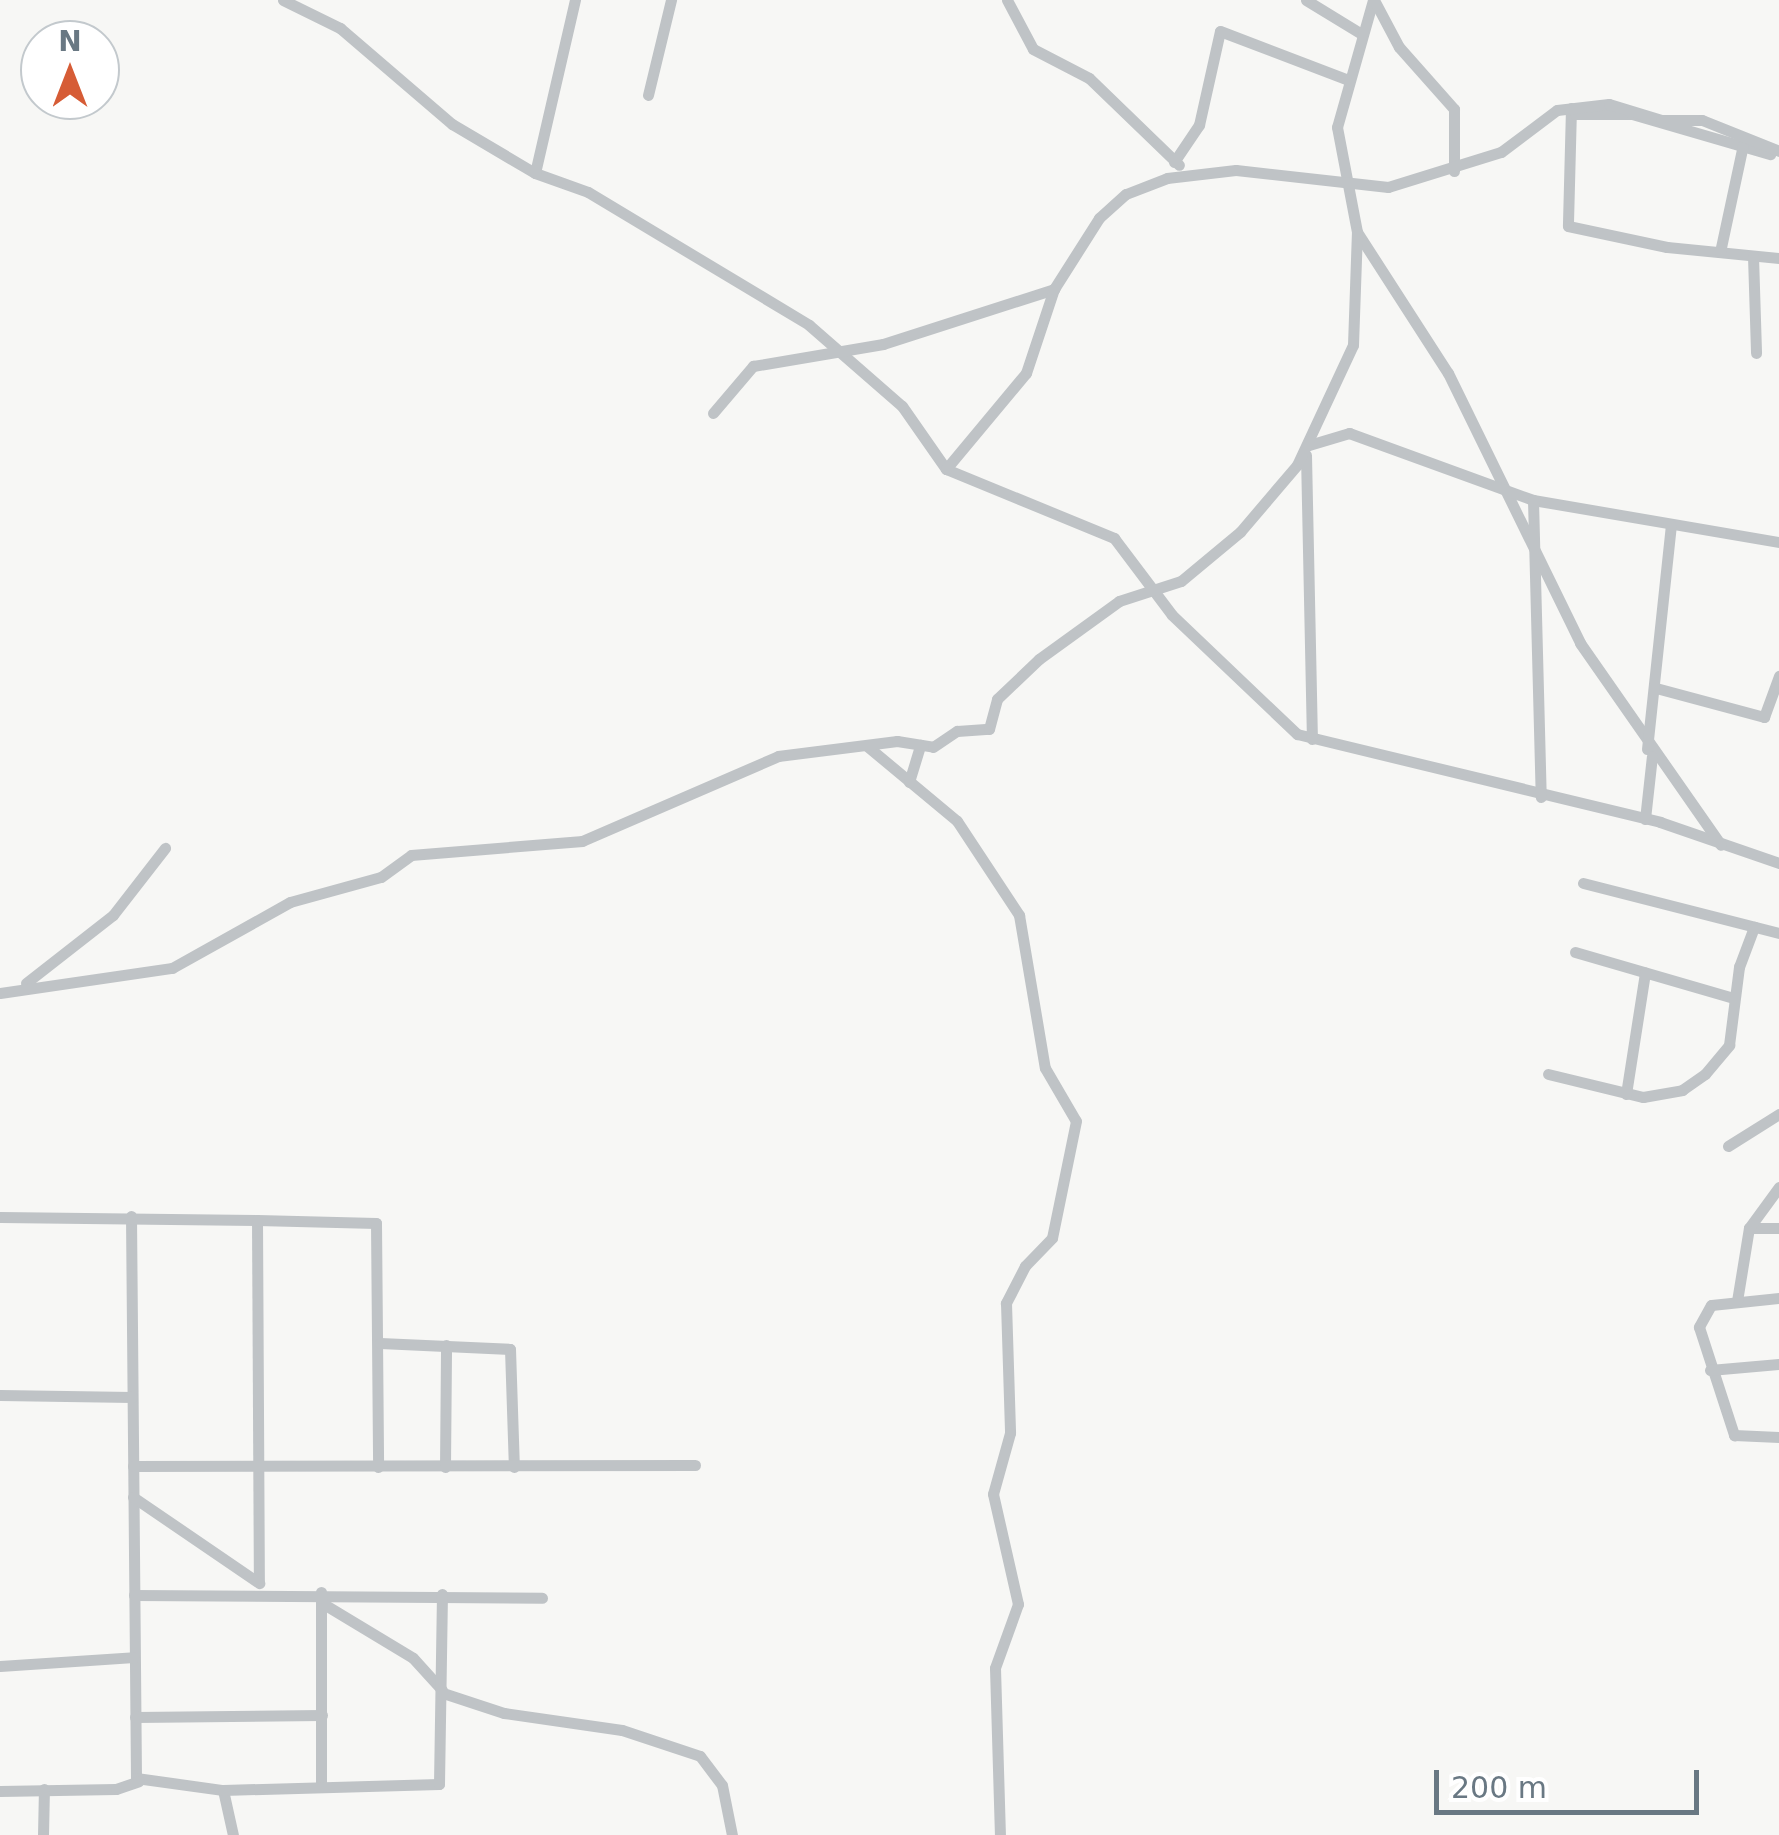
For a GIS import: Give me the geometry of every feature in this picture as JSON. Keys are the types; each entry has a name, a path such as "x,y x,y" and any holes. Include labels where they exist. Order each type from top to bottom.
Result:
{"street":[{"path":"283,0 340,28 423,104 534,173 610,205 840,348 902,406 946,469 1093,525 1130,553 1155,594 1274,716 1312,739 1645,819 1779,862"},
{"path":"534,173 575,0"},
{"path":"648,95 671,0"},
{"path":"1006,0 1033,50 1089,78 1174,162 1188,171"},
{"path":"1306,0 1360,33"},
{"path":"24,985 75,987 158,972 290,902 382,877 411,856 582,840 778,756 868,746 920,745 989,729 996,700 1040,660 1118,601 1155,594 1240,532 1307,448 1356,330 1357,232 1336,140 1346,79 1373,0"},
{"path":"1373,0 1414,67 1452,104 1454,171"},
{"path":"1174,162 1198,125 1220,31 1346,79"},
{"path":"946,469 1026,373 1054,289 1107,208 1188,171 1254,172 1345,188 1454,171 1539,124 1571,111 1623,104 1661,120 1702,120 1779,154"},
{"path":"1571,111 1568,226 1779,258"},
{"path":"1571,111 1624,113 1779,154"},
{"path":"1539,124 1570,136"},
{"path":"1720,252 1743,145"},
{"path":"1357,232 1429,339 1508,491 1536,558 1650,752 1721,845"},
{"path":"1753,256 1756,352"},
{"path":"712,413 753,366 794,364 840,348 883,344 1054,289"},
{"path":"1307,448 1349,432 1532,500 1779,542"},
{"path":"1307,448 1312,739"},
{"path":"1532,500 1541,796"},
{"path":"1645,819 1671,526"},
{"path":"1656,688 1764,717 1779,676"},
{"path":"909,782 920,745"},
{"path":"868,746 957,821 1019,915 1046,1068 1076,1120 1052,1238 1024,1266 1006,1303 1010,1433 994,1494 1018,1604 996,1668 1000,1835"},
{"path":"0,993 24,985 114,916 164,848"},
{"path":"1583,883 1779,933"},
{"path":"1548,1074 1626,1094 1662,1096 1705,1074 1728,1045 1733,998 1754,926"},
{"path":"1575,952 1733,998"},
{"path":"1626,1094 1645,972"},
{"path":"1728,1146 1779,1114"},
{"path":"1737,1301 1748,1228 1779,1187"},
{"path":"0,1217 131,1216 376,1223 380,1343 378,1467"},
{"path":"131,1216 134,1717 139,1780"},
{"path":"258,1220 259,1587"},
{"path":"1748,1228 1779,1228"},
{"path":"1779,1298 1711,1305 1699,1319 1710,1370 1739,1440 1779,1437"},
{"path":"380,1343 510,1348 514,1466"},
{"path":"445,1467 446,1344"},
{"path":"1710,1370 1779,1364"},
{"path":"0,1395 132,1397"},
{"path":"133,1466 695,1465"},
{"path":"133,1497 259,1587"},
{"path":"134,1595 259,1587 322,1597 442,1594 542,1598"},
{"path":"0,1791 116,1789 139,1780 223,1790 439,1784 442,1594"},
{"path":"322,1597 413,1658 442,1692 504,1713 622,1730 700,1756 722,1784 732,1835"},
{"path":"321,1785 322,1597"},
{"path":"0,1666 134,1657"},
{"path":"134,1717 322,1715"},
{"path":"43,1835 44,1789"},
{"path":"223,1790 233,1835"}]}
